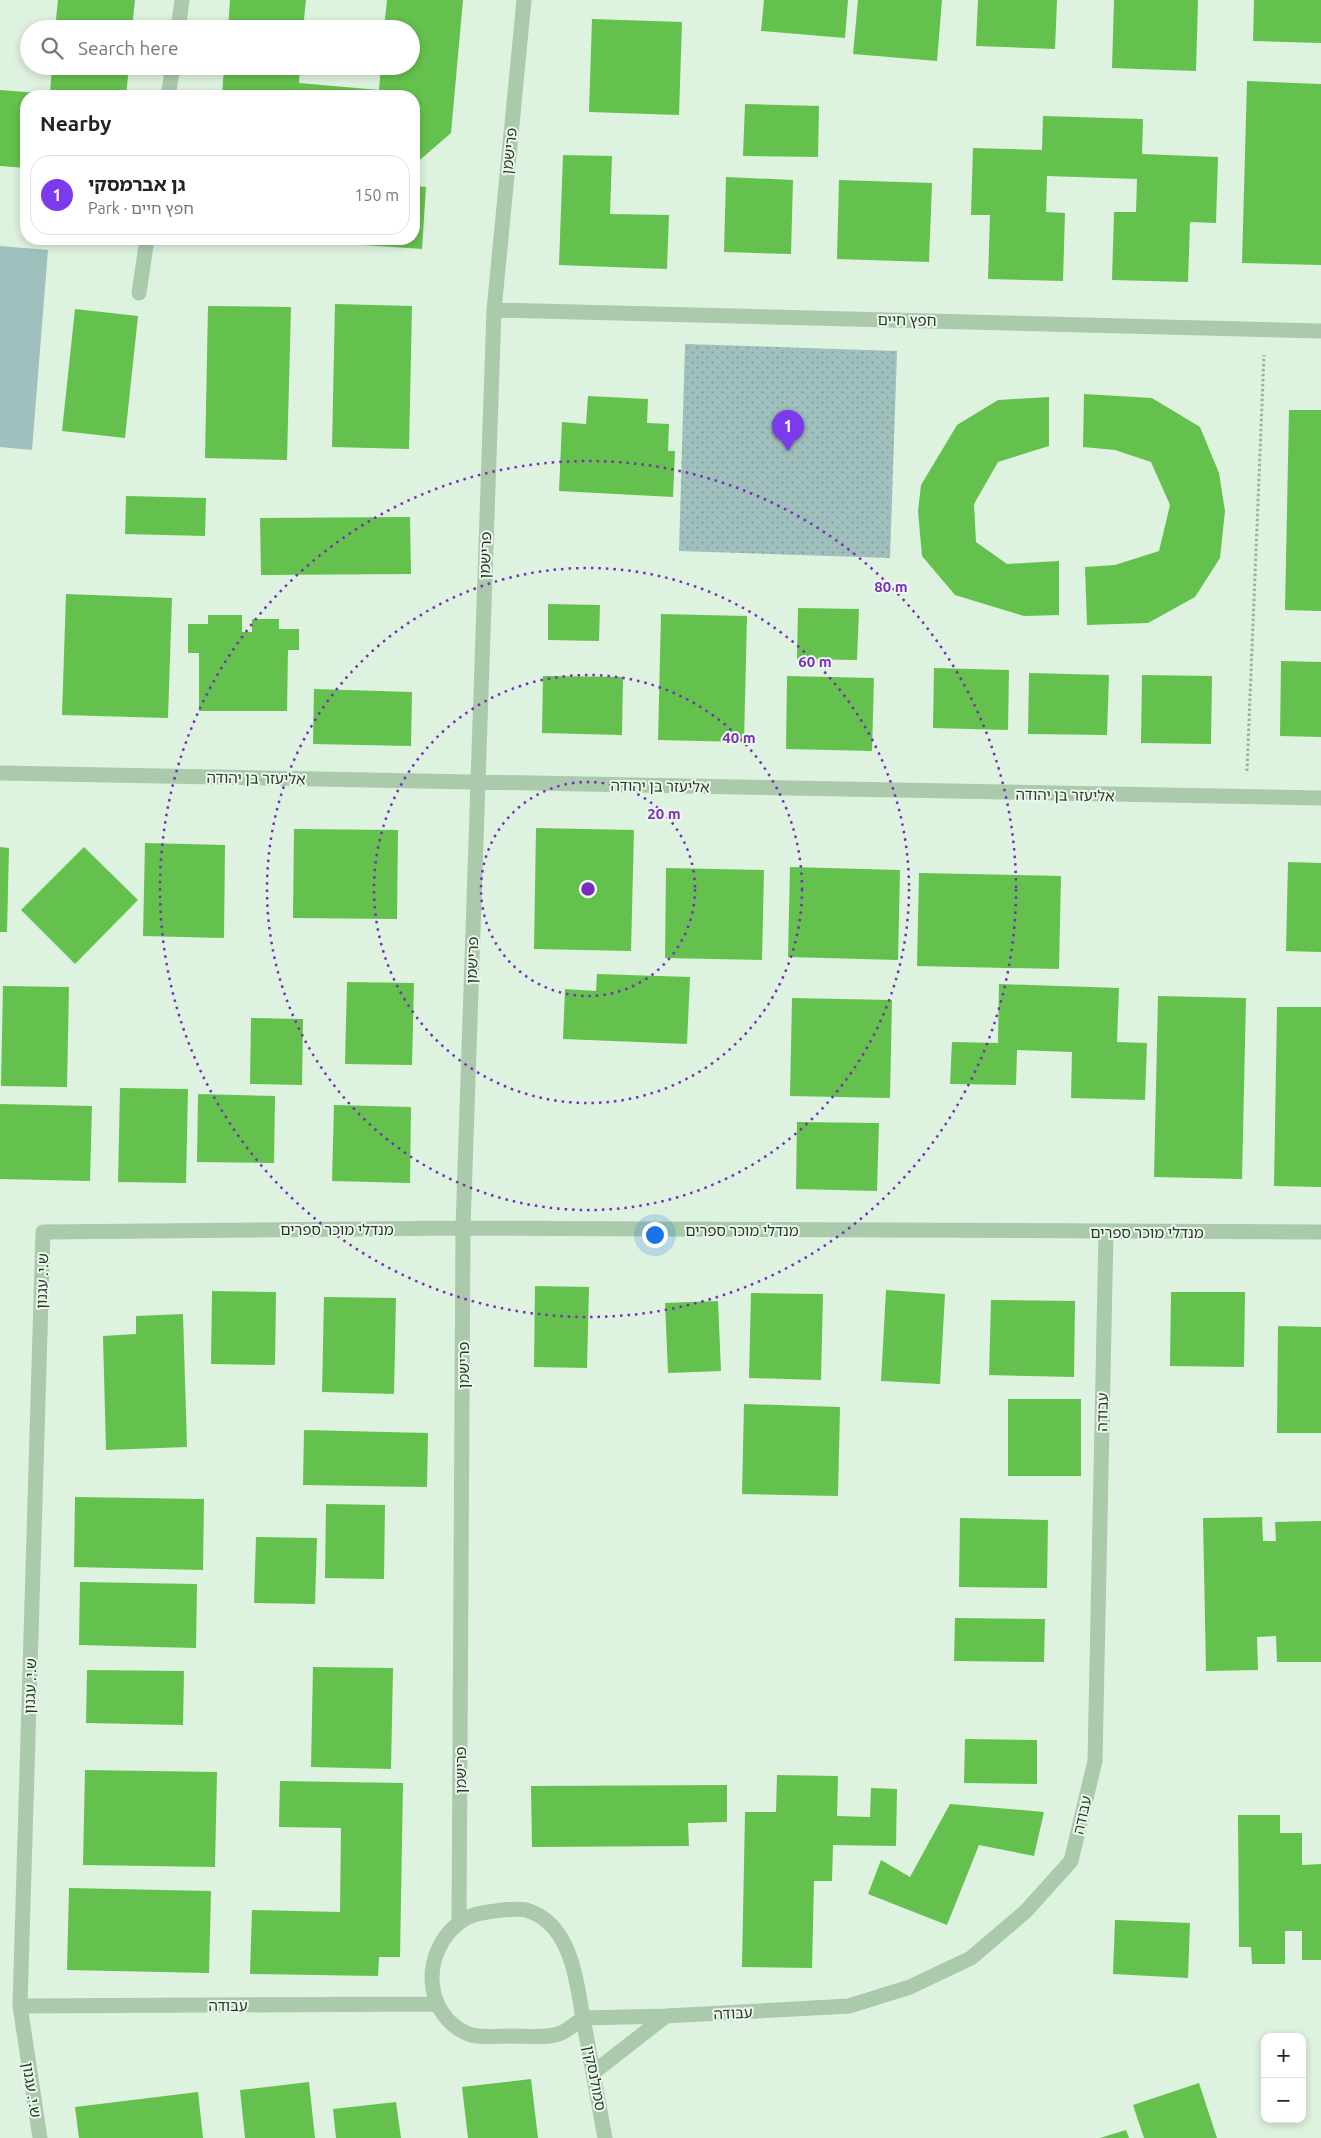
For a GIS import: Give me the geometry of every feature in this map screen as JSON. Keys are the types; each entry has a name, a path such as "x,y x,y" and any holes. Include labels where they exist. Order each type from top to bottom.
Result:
{"street":[{"path":"179,20 182,0"},
{"name":"פרישמן","path":"460,1922 464,1228 478,782 494,310 524,0"},
{"path":"169,90 172,75"},
{"path":"140,292 146,245"},
{"name":"חפץ חיים","path":"494,310 1321,331"},
{"name":"אליעזר בן יהודה","path":"0,773 1321,798"},
{"name":"מנדלי מוכר ספרים","path":"43,1232 464,1228 1321,1232"},
{"name":"ש.י. עגנון","path":"40,2138 20,2006 43,1232"},
{"name":"עבודה","path":"583,2018 666,2016 849,2006 910,1987 971,1958 1026,1911 1072,1861 1096,1761 1106,1232"},
{"path":"517,1910 525,1910 546,1920 562,1940 572,1961 583,2018 560,2034 484,2036 468,2034 448,2022 436,2004 431,1982 433,1959 443,1938 460,1922 480,1913 517,1910"},
{"name":"עבודה","path":"20,2006 436,2004"},
{"path":"594,2072 666,2016"},
{"name":"סמולנסקין","path":"583,2018 605,2138"}],"path":[{"path":"1246,798 1265,329"}],"shaded area":[{"path":"0,246 48,250 32,450 0,447"},
{"path":"685,344 897,351 890,558 679,551"}],"building":[{"path":"58,0 135,0 133,20 56,20"},
{"path":"230,0 306,0 304,20 229,20"},
{"path":"387,0 463,0 451,133 420,160 420,90 379,90 380,75 420,75 420,20 385,20"},
{"path":"764,0 848,0 845,38 761,31"},
{"path":"858,0 942,0 937,61 853,54"},
{"path":"978,0 1057,0 1055,49 976,46"},
{"path":"1114,0 1198,0 1196,71 1112,68"},
{"path":"1254,0 1321,0 1321,43 1253,41"},
{"path":"592,19 682,22 679,115 589,112"},
{"path":"51,75 128,75 127,90 50,90"},
{"path":"223,75 299,75 299,83 379,90 222,90"},
{"path":"1247,81 1321,84 1321,265 1242,263"},
{"path":"0,90 20,92 20,168 0,166"},
{"path":"745,104 819,106 818,157 743,156"},
{"path":"1043,116 1143,119 1142,154 1218,157 1216,223 1190,222 1188,282 1112,280 1114,212 1136,212 1137,179 1047,176 1046,212 1065,213 1063,281 988,279 990,215 971,215 973,148 1042,150"},
{"path":"563,155 612,156 610,214 669,215 667,269 559,265"},
{"path":"726,177 793,180 791,254 724,252"},
{"path":"839,180 932,183 929,262 837,259"},
{"path":"420,186 426,187 422,249 364,245 420,245"},
{"path":"335,304 412,306 409,449 332,447"},
{"path":"208,306 291,307 287,460 205,458"},
{"path":"75,309 138,316 125,438 62,431"},
{"path":"1084,394 1152,398 1200,427 1219,473 1225,511 1220,558 1195,597 1148,623 1087,625 1085,567 1115,565 1159,551 1170,505 1151,462 1115,450 1083,447"},
{"path":"588,396 648,399 647,423 669,424 668,451 675,451 673,497 559,491 562,422 586,424"},
{"path":"1049,397 1049,446 998,462 974,504 976,542 1007,564 1059,561 1059,615 1024,616 955,595 922,556 918,511 921,485 957,425 998,400"},
{"path":"1289,410 1321,410 1321,611 1285,610"},
{"path":"126,496 206,498 205,536 125,534"},
{"path":"410,517 411,574 261,575 260,518"},
{"path":"66,594 172,598 168,718 62,715"},
{"path":"548,604 600,605 599,641 548,640"},
{"path":"798,608 859,609 857,660 797,659"},
{"path":"661,614 747,616 744,742 658,740"},
{"path":"208,615 242,615 242,632 252,632 252,619 279,619 279,629 299,629 299,650 288,650 287,711 199,711 199,653 188,653 188,624 208,624"},
{"path":"1281,661 1321,662 1321,737 1280,736"},
{"path":"934,668 1009,670 1008,730 933,728"},
{"path":"1029,673 1109,675 1107,735 1028,734"},
{"path":"1142,675 1212,676 1211,744 1141,743"},
{"path":"543,676 623,677 622,735 542,733"},
{"path":"787,676 874,678 872,751 786,749"},
{"path":"314,689 412,692 411,746 313,744"},
{"path":"536,828 634,830 631,951 534,949"},
{"path":"294,829 398,830 397,919 293,918"},
{"path":"145,843 225,845 224,938 143,936"},
{"path":"0,847 9,848 7,932 0,932"},
{"path":"84,847 138,900 75,964 21,910"},
{"path":"1288,862 1321,863 1321,952 1286,951"},
{"path":"790,867 900,870 898,960 788,957"},
{"path":"666,868 764,870 762,960 665,958"},
{"path":"919,873 1061,876 1059,969 917,966"},
{"path":"597,974 690,977 687,1044 563,1039 565,989 596,991"},
{"path":"347,982 414,983 412,1065 345,1064"},
{"path":"999,984 1119,988 1117,1042 1147,1043 1145,1100 1071,1098 1072,1052 1017,1050 1016,1085 950,1084 952,1042 998,1043"},
{"path":"3,986 69,987 67,1087 1,1086"},
{"path":"1158,996 1246,998 1242,1179 1154,1177"},
{"path":"792,998 892,1000 890,1098 790,1096"},
{"path":"1277,1007 1321,1007 1321,1187 1274,1186"},
{"path":"251,1018 303,1019 302,1085 250,1084"},
{"path":"120,1088 188,1089 186,1183 118,1182"},
{"path":"198,1094 275,1096 274,1163 197,1162"},
{"path":"0,1104 92,1106 90,1181 0,1179"},
{"path":"334,1105 411,1107 410,1183 332,1181"},
{"path":"797,1122 879,1123 877,1191 796,1189"},
{"path":"535,1286 589,1287 587,1368 534,1367"},
{"path":"886,1290 945,1294 940,1384 881,1381"},
{"path":"212,1291 276,1292 275,1365 211,1364"},
{"path":"1171,1292 1245,1292 1244,1367 1170,1366"},
{"path":"751,1293 823,1294 821,1380 749,1378"},
{"path":"324,1297 396,1298 394,1394 322,1392"},
{"path":"991,1300 1075,1301 1074,1377 989,1375"},
{"path":"718,1301 721,1371 668,1373 665,1303"},
{"path":"183,1314 187,1447 106,1450 103,1336 136,1334 136,1316"},
{"path":"1278,1326 1321,1327 1321,1433 1277,1433"},
{"path":"1008,1399 1081,1399 1081,1476 1008,1476"},
{"path":"744,1404 840,1407 838,1496 742,1494"},
{"path":"304,1430 428,1433 427,1487 303,1485"},
{"path":"75,1497 204,1499 203,1570 74,1567"},
{"path":"326,1504 385,1505 384,1579 325,1578"},
{"path":"1262,1517 1263,1541 1276,1541 1275,1522 1321,1521 1321,1662 1277,1662 1276,1636 1257,1637 1258,1670 1206,1671 1203,1518"},
{"path":"960,1518 1048,1520 1047,1588 959,1587"},
{"path":"256,1537 317,1538 315,1604 254,1603"},
{"path":"80,1582 197,1584 196,1648 79,1645"},
{"path":"955,1618 1045,1619 1044,1662 954,1661"},
{"path":"313,1667 393,1668 391,1769 311,1767"},
{"path":"87,1670 184,1671 183,1725 86,1723"},
{"path":"965,1739 1037,1740 1037,1784 964,1783"},
{"path":"85,1770 217,1772 215,1867 83,1865"},
{"path":"777,1775 838,1776 837,1816 870,1817 871,1788 897,1789 896,1846 833,1845 832,1881 814,1881 812,1968 742,1967 745,1812 776,1812"},
{"path":"280,1781 403,1783 400,1957 379,1957 378,1976 250,1974 252,1910 340,1912 341,1828 279,1827"},
{"path":"727,1785 727,1822 688,1823 689,1846 532,1847 531,1786"},
{"path":"950,1804 1044,1812 1034,1856 979,1845 947,1925 868,1894 881,1860 910,1877"},
{"path":"1238,1815 1280,1815 1280,1833 1302,1833 1302,1865 1321,1864 1321,1960 1302,1960 1302,1931 1285,1931 1285,1964 1252,1964 1251,1947 1239,1947"},
{"path":"69,1888 211,1891 209,1973 67,1970"},
{"path":"1115,1920 1190,1923 1188,1978 1113,1974"},
{"path":"531,2079 538,2138 468,2138 462,2087"},
{"path":"309,2082 315,2138 245,2138 240,2090"},
{"path":"1199,2083 1217,2138 1144,2138 1133,2105"},
{"path":"198,2092 203,2138 79,2138 75,2107"},
{"path":"396,2102 401,2138 336,2138 333,2109"},
{"path":"1126,2130 1129,2138 1100,2138"}],"place":[{"name":"גן אברמסקי","path":"788,451"}]}
